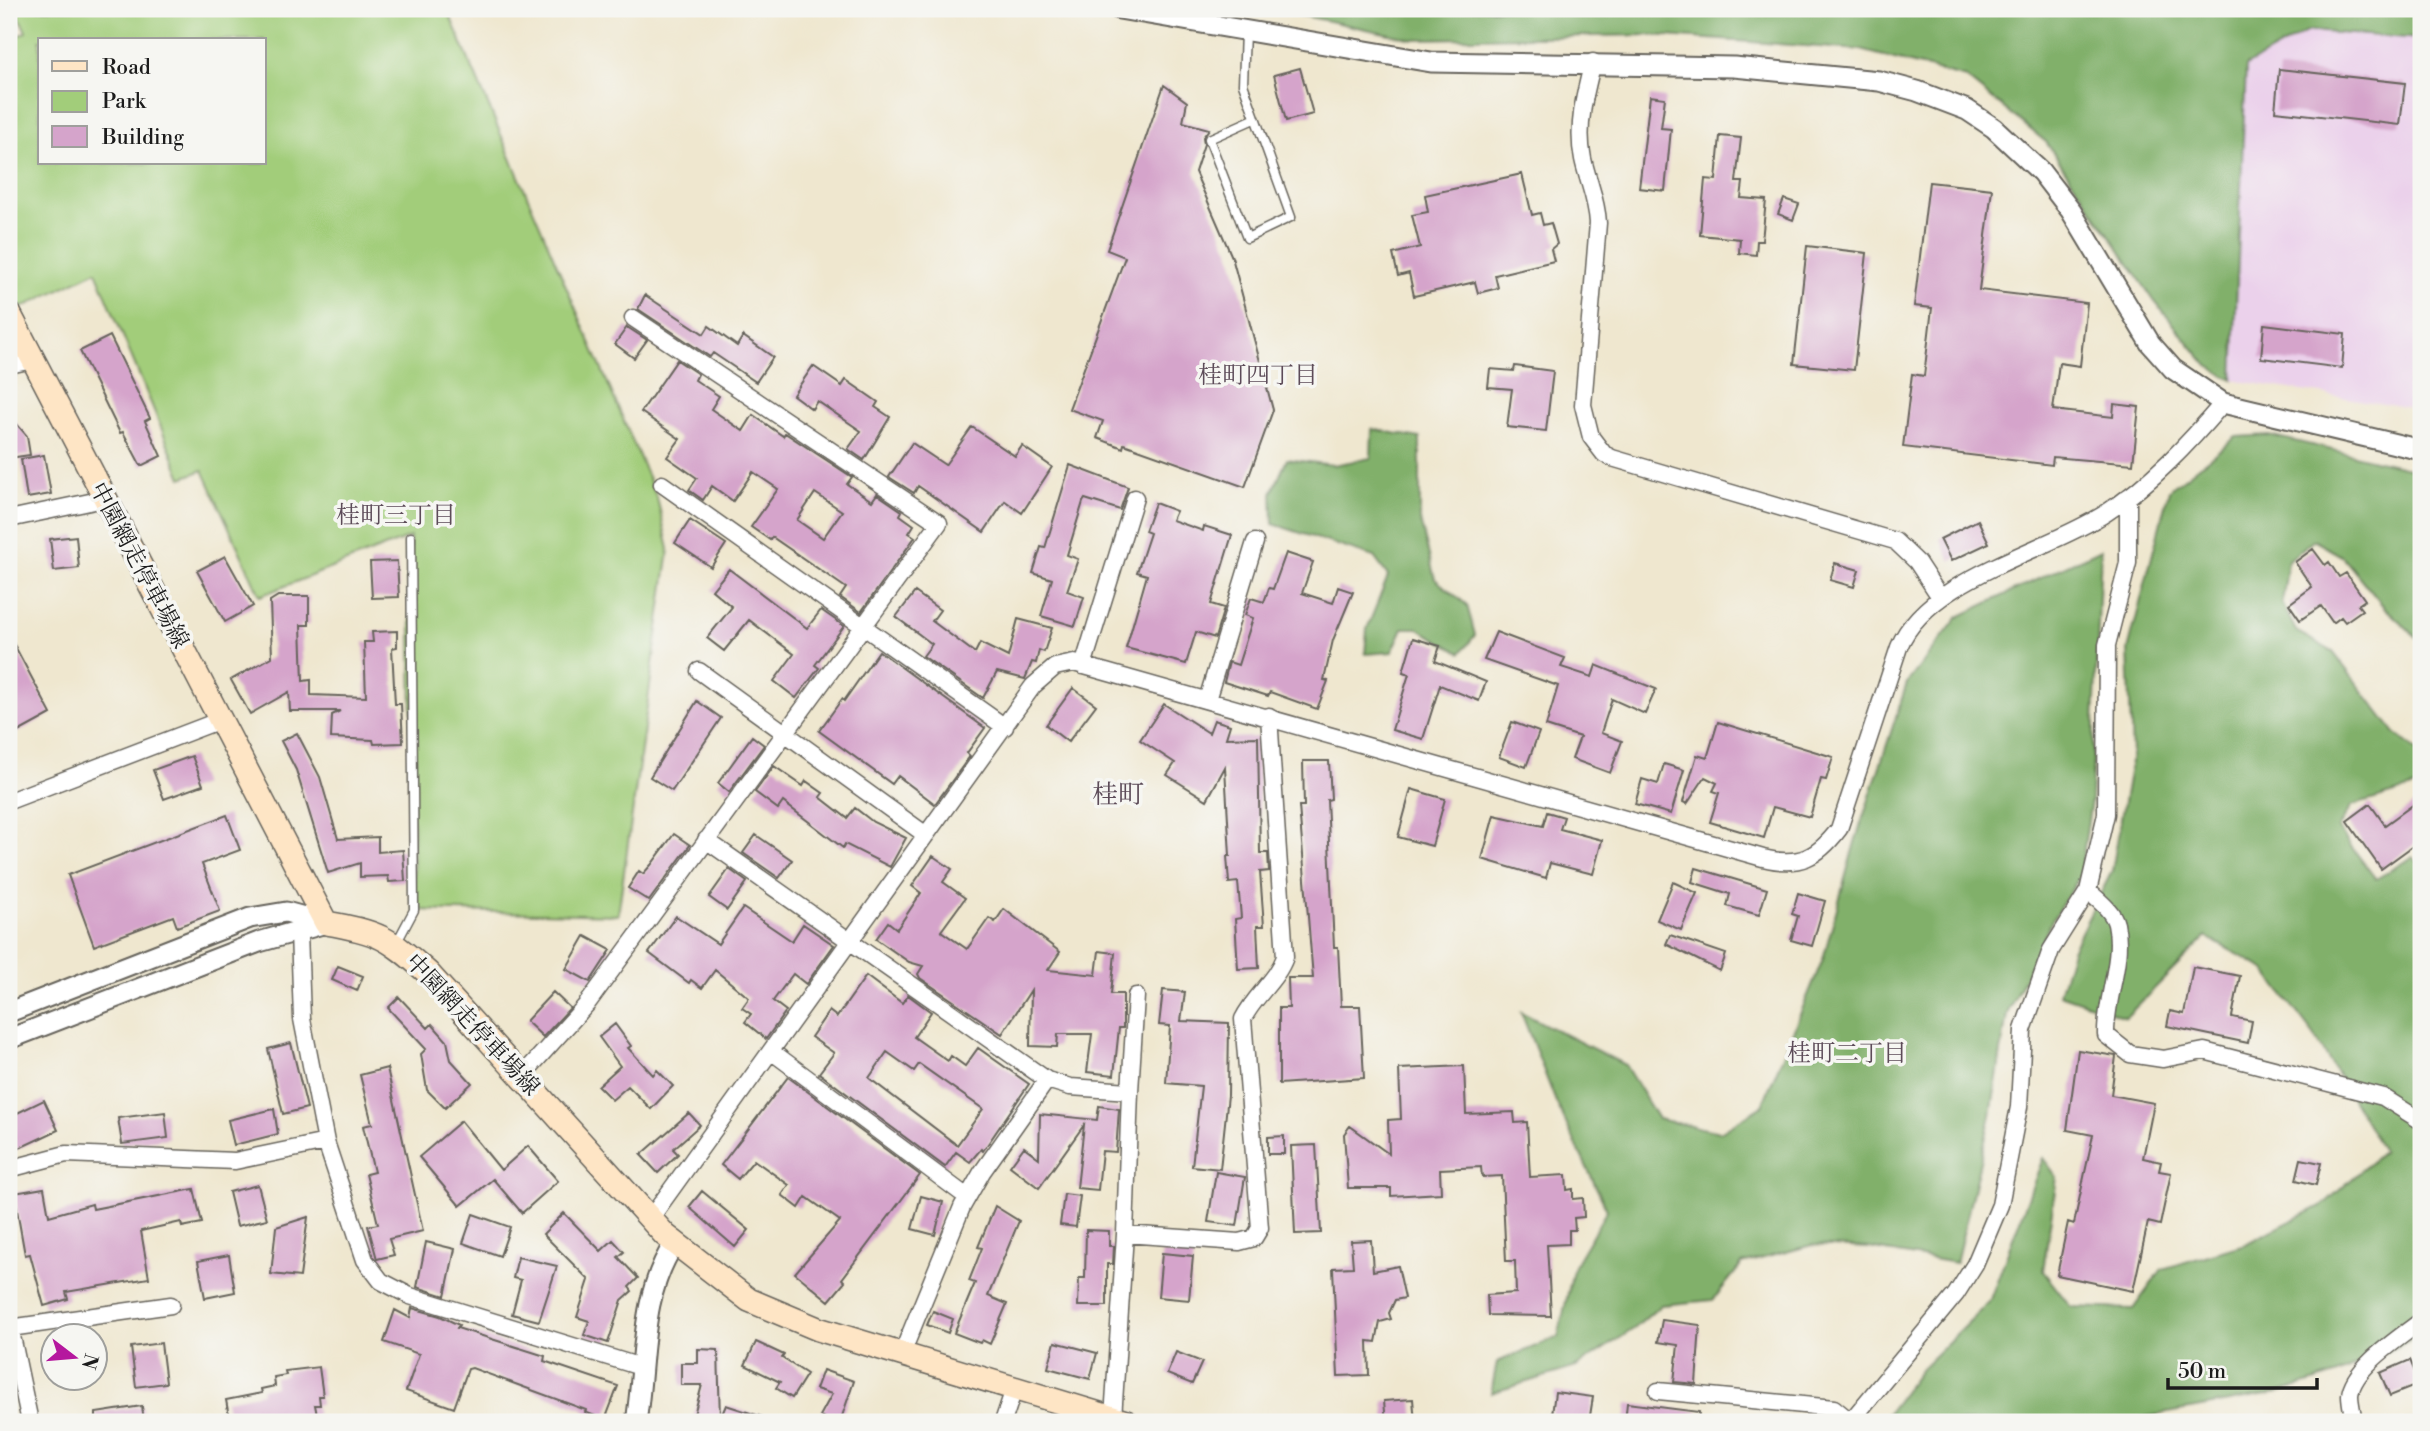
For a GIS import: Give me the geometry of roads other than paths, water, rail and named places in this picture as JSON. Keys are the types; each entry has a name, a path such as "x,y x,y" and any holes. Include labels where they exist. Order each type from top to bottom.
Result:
{"main road":[{"name":"中園網走停車場線","path":"9,313 104,499 223,719 326,923 365,929 397,943 674,1244 749,1300 818,1329 901,1356 1119,1420"}],"street":[{"path":"1119,9 1431,62 1593,62 1734,67 1879,81 1966,110 1994,128 2041,172 2071,211 2150,343 2173,369 2223,403 2421,450"},
{"path":"1593,62 1580,137 1583,159 1597,199 1598,223 1583,405 1591,437 1604,454 1612,458 1895,541 1917,562 1940,597"},
{"path":"522,1076 587,1004 861,625 939,523 634,318"},
{"path":"9,365 33,360"},
{"path":"650,1219 1033,686 1055,667 1074,663 1269,716 1763,858 1783,863 1794,861 1826,847 1839,829 1902,638 1911,623 1940,597 2094,521 2129,497 2186,446 2223,403"},
{"path":"662,484 1005,727"},
{"path":"1658,1391 1834,1408 1850,1422 1930,1327 1975,1264 2000,1205 2009,1163 2019,1107 2023,1030 2050,950 2088,891 2106,814 2107,645 2128,563 2129,497"},
{"path":"1083,666 1135,498"},
{"path":"9,519 104,499"},
{"path":"1207,699 1255,542"},
{"path":"699,671 926,835"},
{"path":"1125,1234 1239,1242 1254,1238 1260,1228 1243,1019 1250,1003 1274,976 1285,957 1269,716"},
{"path":"9,801 223,719"},
{"path":"706,840 1046,1080 1070,1087 1130,1091"},
{"path":"2088,891 2104,905 2116,923 2116,957 2105,1012 2106,1035 2130,1054 2163,1059 2204,1051 2383,1097 2421,1121"},
{"path":"9,1012 250,918 286,912 326,923"},
{"path":"9,1039 259,943 326,923"},
{"path":"299,932 302,1019 326,1142 365,1260 382,1281 410,1296 641,1367"},
{"path":"1119,1420 1130,1091 1136,996"},
{"path":"771,1051 967,1197"},
{"path":"901,1356 967,1197 1046,1080"},
{"path":"9,1169 66,1154 235,1161 326,1142"},
{"path":"636,1422 643,1335 659,1272 674,1244"},
{"path":"30,1422 9,1325 171,1305"},
{"path":"2354,1422 2350,1394 2369,1363 2421,1321"},
{"path":"1003,1422 1014,1389"}],"lane":[{"path":"1245,32 1242,84 1291,217 1247,238 1209,139 1254,119"},
{"path":"397,943 414,910 411,537"}],"railway":[{"path":"2392,1422 2421,1418"}],"district":[{"name":"桂町四丁目","path":"1258,375"},
{"name":"桂町三丁目","path":"396,515"},
{"name":"桂町","path":"1118,794"},
{"name":"桂町二丁目","path":"1847,1053"}]}
